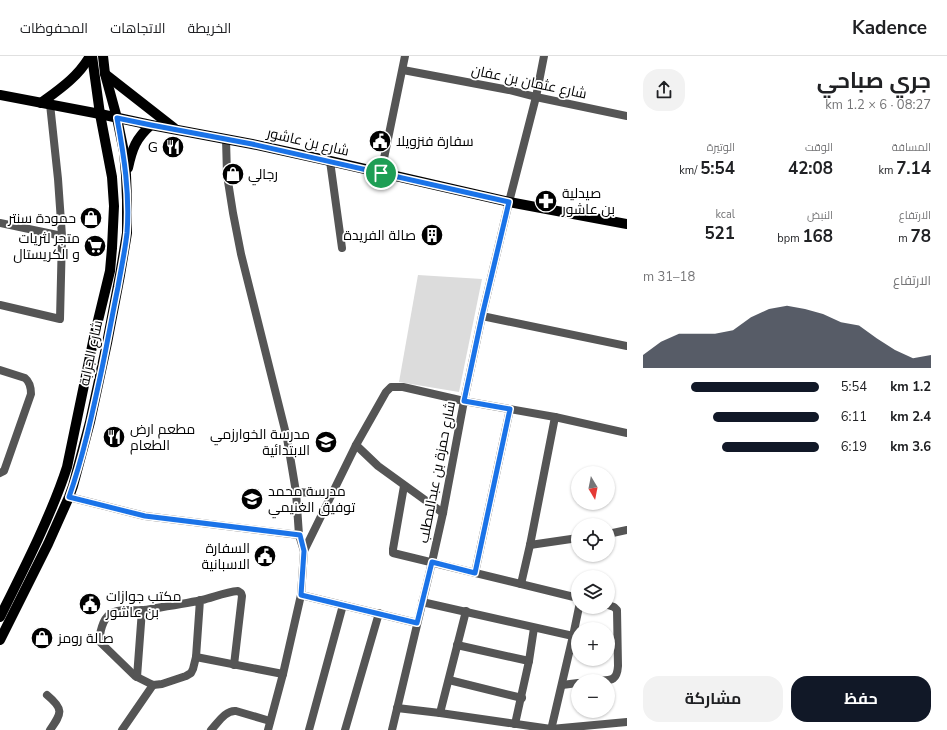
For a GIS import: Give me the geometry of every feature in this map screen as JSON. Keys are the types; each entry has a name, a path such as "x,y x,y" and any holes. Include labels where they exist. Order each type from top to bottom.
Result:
{"main road":[{"path":"46,104 73,78 91,56"},
{"name":"شارع الجرابة","path":"0,617 62,485 110,271 114,206 113,184 91,56"},
{"name":"شارع الجرابة","path":"0,640 48,544 73,486 90,422 120,275 127,233 128,200 124,152 117,118 105,74 103,56"},
{"path":"105,74 176,130"},
{"name":"شارع بن عاشور","path":"0,95 252,144 509,202 627,224"},
{"path":"126,175 129,161 138,138 151,125"}],"street":[{"path":"381,173 405,56"},
{"name":"شارع حمزة بن عبدالمطلب","path":"392,730 443,513 482,316 536,97 544,56"},
{"name":"شارع عثمان بن عفان","path":"402,70 509,90 627,116"},
{"path":"0,305 60,319 62,236 58,179 46,104"},
{"path":"226,139 227,175 234,220 241,254 287,438 296,492 300,535 304,551 301,595 283,674 268,730"},
{"path":"330,161 342,248"},
{"path":"0,223 62,236"},
{"path":"482,316 627,346 627,352"},
{"path":"0,370 25,378 28,380 31,388 31,394 4,471 0,473"},
{"path":"304,551 356,445 386,392 391,387 403,387 464,401 555,417 627,433"},
{"path":"475,573 510,409"},
{"path":"521,584 555,417"},
{"path":"356,445 378,466 443,513"},
{"path":"404,486 392,552 571,596"},
{"path":"296,492 333,494"},
{"path":"69,497 145,516 300,535"},
{"path":"615,533 627,530"},
{"path":"530,545 571,539"},
{"path":"200,600 194,669 190,673 180,678 162,684 153,685 132,673 101,643 100,636 105,619 108,615 117,611 142,610 200,600 235,591 240,592 242,596 234,665"},
{"path":"301,595 417,623"},
{"path":"422,602 571,636"},
{"path":"309,730 343,606"},
{"path":"615,608 618,672 615,677"},
{"path":"137,677 142,610"},
{"path":"440,713 466,611"},
{"path":"345,730 379,613"},
{"path":"515,724 522,698 534,628"},
{"path":"457,644 529,661"},
{"path":"551,730 571,645"},
{"path":"196,657 283,674"},
{"path":"449,680 522,698"},
{"path":"562,685 571,684"},
{"path":"124,730 153,685"},
{"path":"47,695 56,702 60,713 58,719 50,730"},
{"path":"397,708 551,730 627,722"},
{"path":"211,730 226,713 231,711 236,711 270,721"}],"shaded area":[{"path":"418,275 482,279 459,392 399,382"}],"place":[{"name":"سفارة فنزويلا","path":"380,141"},
{"name":"G","path":"173,147"},
{"name":"رجالي","path":"233,174"},
{"name":"صيدلية بن عاشور","path":"546,201"},
{"name":"حمودة سنتر","path":"91,218"},
{"name":"صالة الفريدة","path":"432,235"},
{"name":"متجر لثريات و الكريستال","path":"95,246"},
{"name":"مطعم ارض الطعام","path":"114,437"},
{"name":"مدرسة الخوارزمي الابتدائية","path":"326,442"},
{"name":"مدرسة محمد توفيق الغنيمي","path":"252,499"},
{"name":"السفارة الاسبانية","path":"265,556"},
{"name":"مكتب جوازات بن عاشور","path":"90,604"},
{"name":"صالة رومز","path":"42,638"}],"route":[{"path":"117,118 252,144 381,173 509,202 464,401 510,409 475,573 432,562 417,623 301,595 304,551 300,535 145,516 69,497 90,422 107,343 127,233 128,200 124,152 117,118"}]}
